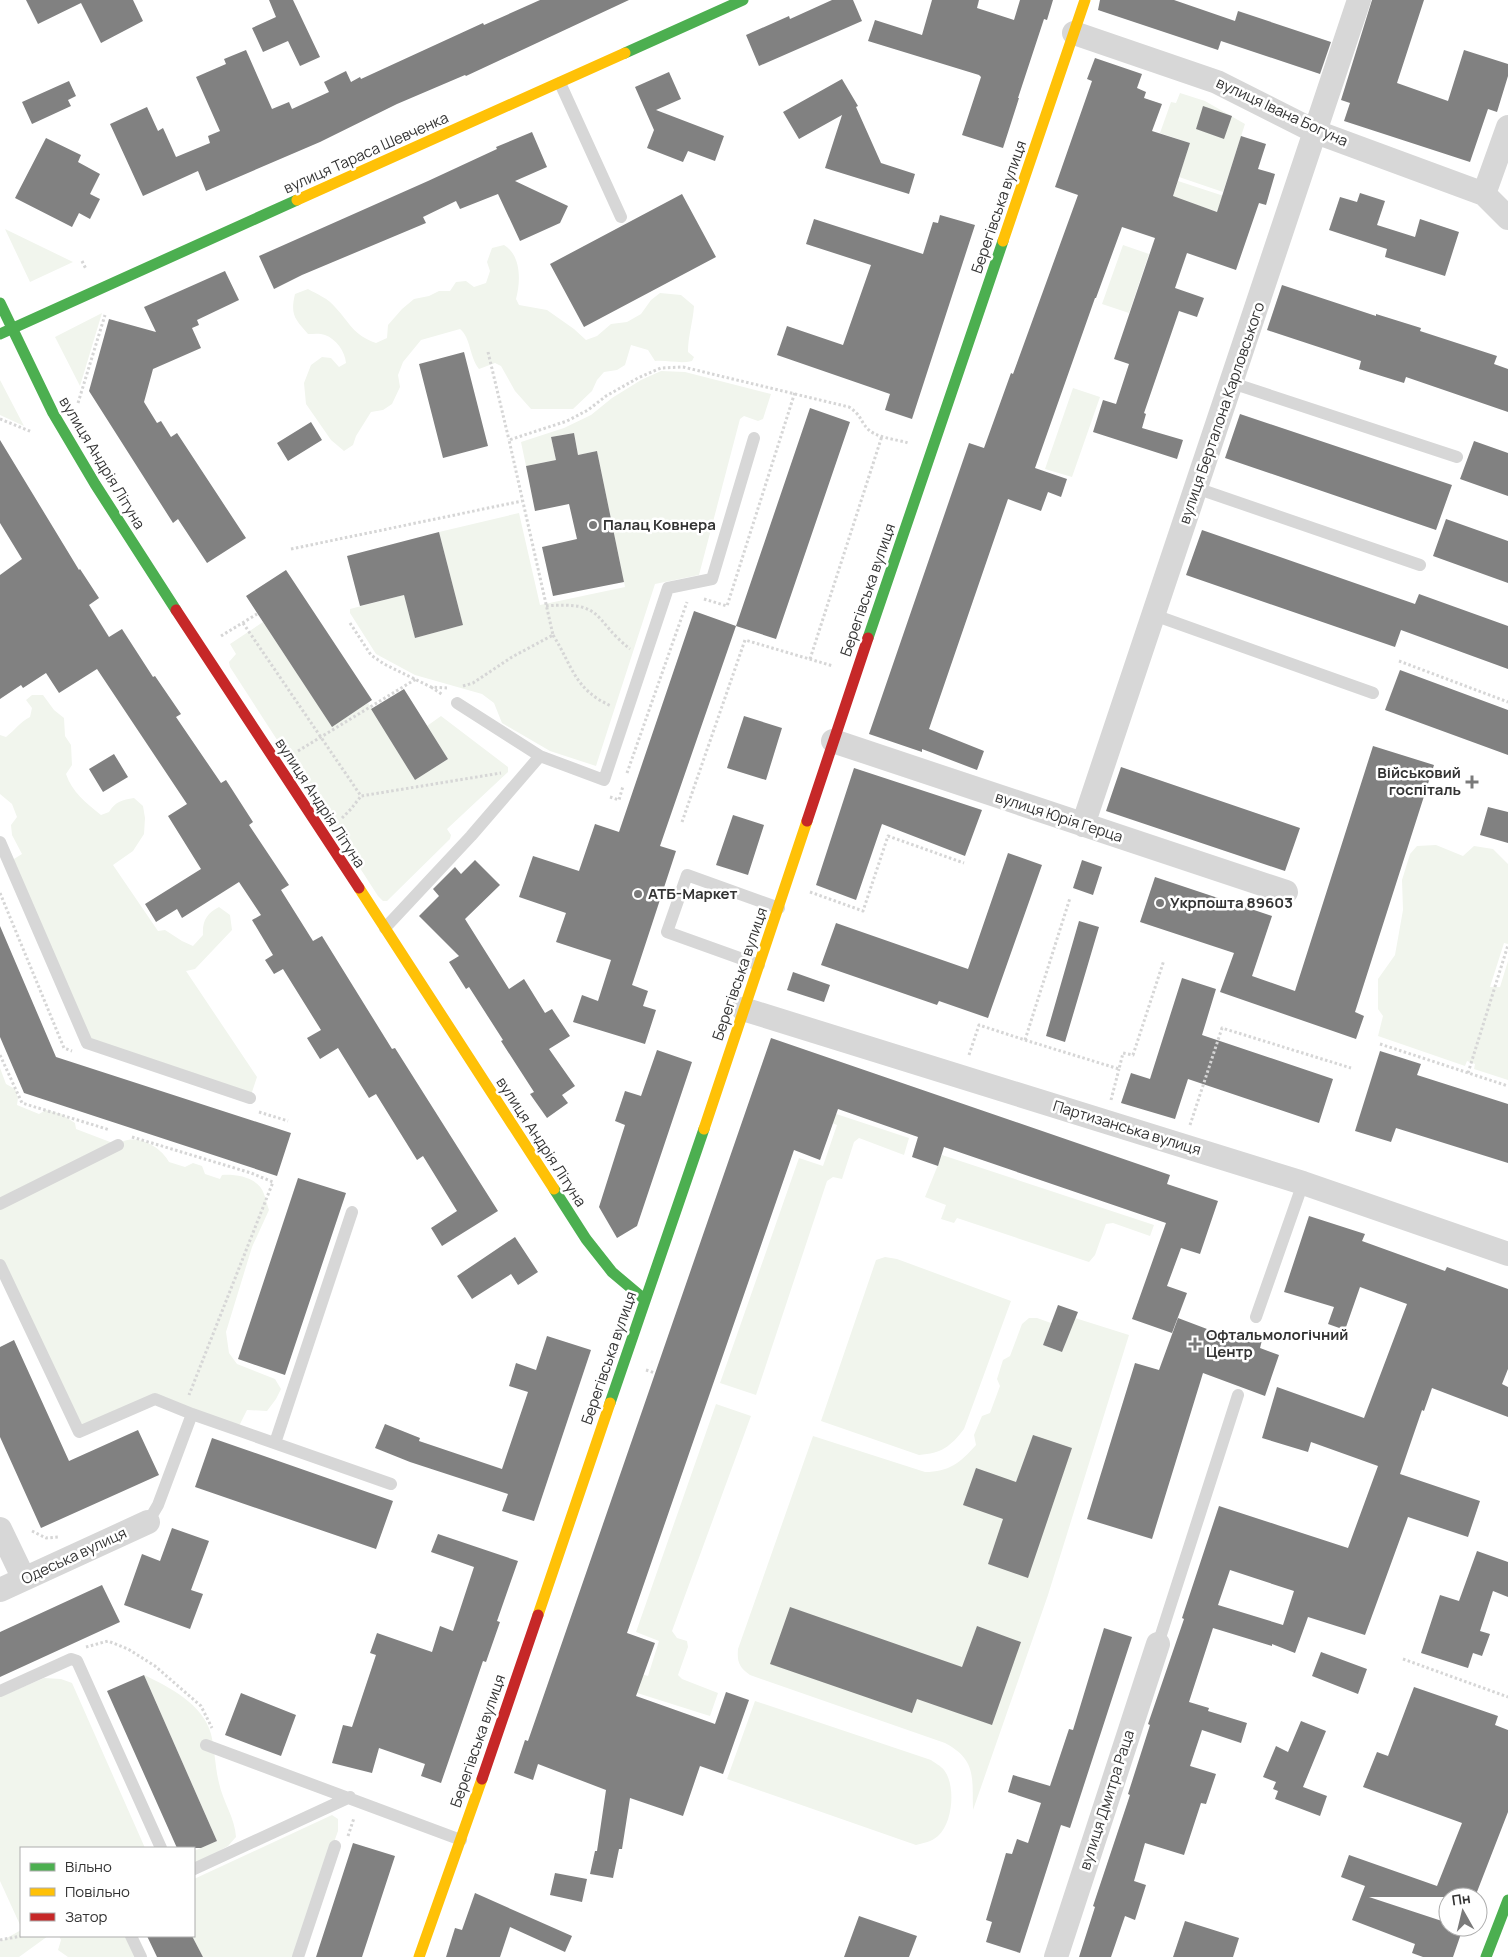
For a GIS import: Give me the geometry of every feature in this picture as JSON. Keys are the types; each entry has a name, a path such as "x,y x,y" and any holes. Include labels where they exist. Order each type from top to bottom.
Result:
{"main road":[{"name":"вулиця Тараса Шевченка","path":"0,334 743,0"},
{"name":"Берегівська вулиця","path":"419,1957 779,908 833,741 1085,0"},
{"name":"вулиця Андрія Літуна","path":"0,303 53,413 95,484 586,1239 612,1272 644,1299"},
{"path":"1486,1957 1508,1900"}],"street":[{"name":"вулиця Берталона Карловського","path":"1083,825 1359,0"},
{"name":"вулиця Івана Богуна","path":"1074,33 1217,82 1316,132 1484,194 1508,218"},
{"path":"1484,194 1508,127"},
{"name":"вулиця Юрія Герца","path":"833,741 1286,892"},
{"name":"Партизанська вулиця","path":"743,1009 1303,1183 1508,1254"},
{"name":"Одеська вулиця","path":"0,1590 148,1522"},
{"path":"0,1529 24,1579"},
{"name":"вулиця Дмитра Раца","path":"1056,1957 1158,1644"}],"lane":[{"path":"560,83 621,217"},
{"path":"1232,383 1456,457"},
{"path":"457,704 540,756 604,780 668,588 712,579 754,438"},
{"path":"1196,488 1420,565"},
{"path":"1154,615 1373,693"},
{"path":"384,928 471,836 540,756"},
{"path":"0,842 88,1043 250,1098"},
{"path":"759,965 667,932 686,875 779,908"},
{"path":"0,1204 118,1145"},
{"path":"1256,1317 1303,1183"},
{"path":"275,1443 352,1212"},
{"path":"0,1265 3,1279 79,1432 155,1399 391,1484"},
{"path":"1158,1644 1238,1395"},
{"path":"148,1522 158,1505 188,1412"},
{"path":"0,1691 71,1659 77,1662 161,1847"},
{"path":"206,1745 350,1797 460,1840"},
{"path":"195,1870 350,1797"},
{"path":"298,1957 341,1843"},
{"path":"132,1937 141,1957"}],"path":[{"path":"78,403 107,308 82,261"},
{"path":"488,352 553,635 580,685 596,699 627,713"},
{"path":"509,440 567,421 588,410 606,396 638,378 661,368 683,367 795,392 849,407 862,418 867,429 873,433 916,445"},
{"path":"699,598 727,606 795,392"},
{"path":"0,419 32,432"},
{"path":"810,659 882,436"},
{"path":"291,549 523,501"},
{"path":"601,794 619,800 690,596"},
{"path":"546,606 582,606 594,610 624,644 635,652 646,655"},
{"path":"221,636 257,614"},
{"path":"243,623 361,796"},
{"path":"350,623 371,655 384,664 431,687 454,688 473,683 512,657 553,635"},
{"path":"682,822 745,640 839,668"},
{"path":"1399,661 1508,702"},
{"path":"296,752 416,679"},
{"path":"339,820 361,796 529,769"},
{"path":"807,891 863,911 888,836 964,863"},
{"path":"1025,1040 1070,898"},
{"path":"1468,1073 1508,945"},
{"path":"1109,1104 1123,1053 1133,1055 1164,960"},
{"path":"968,1058 979,1025 1119,1069"},
{"path":"1188,1130 1222,1028 1351,1068"},
{"path":"1380,1044 1508,1086"},
{"path":"188,1412 273,1182 251,1173"},
{"path":"32,1531 46,1538 58,1537 67,1533"},
{"path":"81,1648 108,1641 135,1653 155,1666 201,1706 214,1732"},
{"path":"1402,1659 1508,1697"},
{"path":"341,1843 356,1812"},
{"path":"0,1940 20,1936"}],"shaded area":[{"path":"1180,93 1205,101 1245,124 1223,192 1179,177 1190,143 1160,133 1171,102 1176,103"},
{"path":"1178,181 1236,200 1230,216 1197,205 1159,240"},
{"path":"5,229 73,262 30,282"},
{"path":"504,245 510,249 517,262 519,284 516,299 519,305 547,310 586,340 597,336 611,324 627,322 641,314 651,300 660,293 681,295 694,306 688,352 694,357 692,361 655,361 648,350 631,345 625,365 617,370 604,372 597,380 592,391 573,409 531,409 515,391 501,366 495,363 479,369 473,359 466,337 460,329 421,340 403,362 398,375 400,387 392,404 383,410 371,412 356,436 353,445 344,451 331,440 306,404 304,383 311,365 322,357 331,358 339,367 346,363 345,359 342,350 333,339 323,334 308,334 300,324 293,312 295,294 308,289 323,297 332,304 352,328 368,340 376,343 387,338 388,325 414,299 429,296 439,291 450,291 456,282 466,281 474,287 486,283 490,271 487,262 492,248"},
{"path":"1123,245 1149,254 1129,313 1102,304"},
{"path":"102,313 80,386 55,337"},
{"path":"661,371 685,372 771,394 763,419 758,421 744,416 740,419 699,575 655,584 596,766 550,751 502,723 494,703 482,694 415,675 376,654 350,613 350,609 404,595 415,638 463,625 439,532 519,513 540,605 625,587 597,451 578,455 574,433 551,437 556,460 526,466 521,442 564,428 591,415 612,398 641,380"},
{"path":"0,380 24,426 0,415"},
{"path":"1073,388 1100,397 1072,477 1045,469"},
{"path":"263,622 332,726 368,703 415,780 448,759 427,726 441,716 508,767 508,772 447,829 451,835 450,839 387,901 383,901 378,896 230,667 229,662 236,654 230,644"},
{"path":"32,695 43,695 54,710 64,718 65,736 71,745 72,765 66,774 80,797 101,815 109,812 117,803 126,799 134,798 143,806 145,818 144,834 133,851 113,865 158,931 165,930 193,946 203,935 204,922 211,912 219,907 230,915 232,930 195,969 186,971 257,1077 250,1098 87,1043 9,862 22,854 12,835 11,825 17,817 12,804 0,794 0,735 6,737 30,717 32,708 26,700"},
{"path":"1436,845 1463,856 1474,846 1493,849 1508,864 1508,944 1504,943 1490,987 1500,987 1508,961 1508,1080 1474,1069 1475,1064 1467,1061 1465,1066 1378,1036 1383,1016 1378,1009 1378,979 1395,955 1403,910 1402,880 1410,854 1417,846"},
{"path":"0,1068 6,1084 15,1089 18,1098 17,1105 39,1114 46,1110 61,1114 75,1123 76,1129 121,1146 123,1141 143,1141 155,1147 169,1162 185,1167 193,1163 202,1166 205,1174 220,1179 222,1175 235,1175 247,1178 258,1184 265,1196 269,1210 252,1247 226,1332 229,1353 237,1364 275,1379 281,1389 267,1411 247,1410 237,1430 155,1399 79,1432 0,1265"},
{"path":"815,1107 909,1138 904,1155 859,1138 854,1142 842,1179 833,1177 827,1181 756,1395 720,1383 799,1158 823,1166 837,1125 812,1115"},
{"path":"942,1155 1154,1225 1150,1236 1113,1223 1106,1224 1095,1255 1089,1262 957,1218 954,1223 941,1219 946,1205 925,1197"},
{"path":"885,1257 897,1259 1011,1301 964,1429 950,1445 934,1453 919,1455 821,1421 876,1260"},
{"path":"1029,1318 1037,1318 1051,1323 1043,1345 1062,1352 1075,1318 1129,1335 1048,1595 973,1810 971,1771 963,1756 955,1749 945,1743 750,1675 740,1664 738,1649 813,1436 925,1472 933,1472 954,1465 976,1445 974,1435 982,1416 990,1413 1000,1386 997,1379 1003,1360 1010,1356 1022,1324"},
{"path":"716,1404 751,1416 672,1631 677,1638 687,1641 688,1647 678,1675 682,1679 718,1693 710,1716 615,1686 621,1668 648,1676 659,1641 636,1632"},
{"path":"144,1675 184,1698 193,1705 207,1723 211,1734 219,1783 236,1837 228,1846 195,1864 195,1851 217,1841"},
{"path":"44,1678 61,1679 72,1683 145,1847 20,1847 20,1925 0,1881 0,1697"},
{"path":"755,1701 931,1760 944,1770 950,1785 950,1813 943,1830 933,1840 916,1845 727,1779"},
{"path":"332,1815 338,1819 338,1831 293,1957 203,1957 193,1937 195,1937 195,1879"},
{"path":"20,1931 20,1937 47,1937 19,1957 0,1957 0,1942"},
{"path":"60,1937 127,1937 137,1957 68,1957 58,1950 61,1940"}],"building":[{"path":"26,0 133,0 143,21 101,43 81,3 38,24"},
{"path":"269,0 293,0 320,57 300,66 288,41 263,52 252,28 276,17"},
{"path":"540,0 629,0 466,76 397,104 320,142 206,191 198,171 143,196 110,124 147,107 158,131 163,128 176,157 210,143 208,136 220,131 196,77 226,64 224,59 246,50 272,109 289,102 292,109 329,92 324,82 346,71 351,82 360,77 361,79 483,23 484,25"},
{"path":"832,0 853,0 862,21 759,66 746,35 789,16 790,19"},
{"path":"932,0 979,0 977,8 1014,20 1020,0 1053,0 1047,20 1044,19 1003,148 962,135 981,77 979,75 868,41 875,20 922,35"},
{"path":"1100,0 1174,0 1235,21 1238,11 1331,42 1320,74 1221,41 1218,50 1098,10"},
{"path":"1372,0 1424,0 1397,83 1448,101 1464,50 1508,64 1508,76 1497,112 1488,109 1470,162 1344,121 1350,103 1341,100"},
{"path":"1095,58 1142,74 1137,88 1146,92 1144,98 1162,104 1152,131 1190,143 1173,196 1217,212 1241,136 1266,144 1258,169 1275,174 1266,205 1259,203 1236,270 1187,253 1175,288 1204,298 1197,317 1179,311 1144,413 1146,414 1142,428 1183,440 1177,459 1093,432 1103,400 1116,404 1129,364 1114,359 1155,238 1122,227 1035,468 1067,479 1061,497 1048,492 1041,511 1008,499 929,729 984,751 977,770 922,749 922,752 869,734 969,443 984,448 1078,195 1055,187 1092,81 1087,79"},
{"path":"669,72 681,99 656,110 724,136 715,161 688,151 683,162 647,148 654,130 635,87"},
{"path":"842,79 858,106 856,107 881,163 915,174 909,194 825,168 842,115 799,139 783,112"},
{"path":"69,81 76,96 68,100 71,106 32,124 22,102"},
{"path":"1203,106 1232,116 1224,139 1196,129"},
{"path":"532,132 547,167 515,181 568,206 560,223 520,241 498,194 460,209 456,201 423,217 426,223 302,275 274,289 259,256 428,181 497,149 496,147"},
{"path":"46,138 81,155 78,162 100,174 90,194 100,199 90,219 79,213 72,227 15,198"},
{"path":"1360,193 1385,201 1377,225 1415,237 1420,219 1459,232 1445,276 1385,257 1387,249 1329,230 1340,197 1357,202"},
{"path":"682,194 716,257 584,327 550,264"},
{"path":"940,215 975,225 912,419 885,410 890,394 777,355 787,326 843,345 871,265 806,244 814,219 923,254 933,222 938,223"},
{"path":"225,271 239,300 197,320 199,325 192,328 201,348 153,369 144,402 157,423 161,421 171,437 177,433 246,538 207,563 178,519 173,523 89,391 109,319 156,332 144,307"},
{"path":"1282,285 1376,316 1376,314 1421,328 1420,331 1497,356 1494,364 1508,369 1508,412 1406,377 1404,383 1359,369 1361,361 1267,330"},
{"path":"464,352 488,446 443,458 419,364"},
{"path":"810,408 850,422 776,639 736,626"},
{"path":"1240,414 1452,485 1436,530 1225,458"},
{"path":"311,422 322,440 288,461 277,443"},
{"name":"Палац Ковнера","path":"574,433 578,455 597,451 624,582 553,596 542,547 577,539 569,504 535,511 526,466 556,460 551,437"},
{"path":"0,440 79,570 99,598 89,605 109,637 122,629 153,677 155,676 181,714 176,717 221,783 226,780 253,822 249,825 289,885 281,890 313,941 322,936 392,1049 395,1048 498,1211 442,1246 431,1228 457,1211 423,1156 417,1160 376,1094 369,1098 338,1048 320,1059 307,1038 321,1030 283,969 274,974 265,960 273,955 252,920 261,915 239,882 182,918 177,909 156,922 145,904 201,869 168,816 187,804 97,669 59,693 46,673 23,688 21,685 0,699 0,575 22,559 0,523"},
{"path":"1474,441 1508,453 1508,496 1460,479"},
{"path":"1446,519 1508,541 1508,583 1433,556"},
{"path":"1202,530 1415,604 1419,594 1508,626 1508,669 1401,630 1395,647 1186,575"},
{"path":"439,532 463,625 415,638 404,595 360,606 347,556"},
{"path":"286,570 372,700 332,727 246,596"},
{"path":"694,611 736,626 660,846 676,851 632,985 648,991 643,1006 656,1010 645,1044 573,1022 582,995 598,1001 611,960 556,942 566,913 519,897 533,856 579,871 595,824 619,832"},
{"path":"1400,670 1508,710 1508,755 1385,710"},
{"path":"404,689 448,759 415,780 371,709"},
{"path":"744,716 782,728 766,780 727,768"},
{"path":"1373,746 1434,765 1355,1012 1364,1016 1356,1039 1220,992 1234,953 1140,922 1155,877 1272,916 1252,976 1295,991"},
{"path":"114,754 128,777 103,792 89,769"},
{"path":"1121,767 1300,828 1285,871 1106,811"},
{"path":"854,768 982,810 965,856 882,824 856,900 816,885"},
{"path":"1488,807 1508,812 1508,843 1480,835"},
{"path":"733,815 764,825 748,875 716,865"},
{"path":"1008,853 1042,865 988,1018 939,1001 937,1005 821,965 836,923 968,969"},
{"path":"475,860 500,885 465,919 509,989 524,979 545,1013 552,1009 570,1036 549,1049 575,1086 562,1095 568,1103 547,1118 530,1094 534,1092 501,1041 503,1040 469,987 466,989 449,962 459,956 419,916 439,896 433,889 455,867 461,874"},
{"path":"1082,860 1102,867 1093,895 1073,888"},
{"path":"1079,921 1099,927 1065,1042 1046,1036"},
{"path":"0,926 56,1057 291,1133 277,1176 24,1093 0,1037"},
{"path":"793,972 830,985 824,1002 787,990"},
{"path":"1182,978 1216,989 1202,1035 1333,1079 1319,1123 1188,1079 1175,1119 1121,1103 1131,1073 1150,1079"},
{"path":"771,1038 1170,1175 1167,1184 1218,1201 1200,1254 1181,1248 1167,1286 1187,1293 1172,1333 1132,1319 1166,1223 944,1147 938,1166 912,1157 918,1137 838,1109 820,1160 794,1150 627,1633 655,1643 636,1696 715,1724 726,1692 749,1700 723,1774 700,1766 683,1816 630,1798 622,1849 619,1849 613,1878 590,1874 595,1851 597,1851 606,1790 538,1764 533,1780 514,1773 525,1740 528,1741"},
{"path":"657,1050 692,1062 637,1226 617,1238 599,1207 625,1125 615,1121 625,1091 641,1096"},
{"path":"1380,1051 1421,1064 1417,1075 1508,1104 1508,1163 1396,1128 1391,1142 1355,1131"},
{"path":"298,1178 346,1193 285,1375 238,1359"},
{"path":"1309,1216 1365,1234 1362,1241 1445,1271 1447,1267 1508,1289 1508,1369 1502,1384 1508,1387 1508,1417 1432,1388 1424,1411 1422,1410 1400,1474 1480,1501 1468,1537 1408,1517 1365,1635 1308,1617 1295,1653 1272,1644 1272,1646 1213,1628 1189,1702 1209,1708 1208,1711 1247,1723 1241,1743 1202,1730 1190,1766 1216,1774 1206,1804 1201,1803 1184,1855 1145,1843 1134,1881 1146,1885 1135,1920 1125,1916 1111,1957 1079,1957 1095,1907 1093,1906 1130,1795 1128,1794 1150,1725 1148,1724 1184,1619 1182,1618 1219,1506 1348,1548 1378,1466 1311,1442 1308,1452 1262,1438 1277,1387 1364,1418 1407,1304 1360,1287 1345,1330 1328,1324 1334,1307 1284,1292","holes":["1230,1570 1294,1591 1283,1625 1218,1605"]},
{"path":"515,1237 538,1272 518,1285 511,1274 472,1299 457,1276"},
{"path":"1058,1305 1078,1312 1062,1352 1043,1345"},
{"path":"1178,1318 1236,1340 1239,1332 1262,1340 1260,1348 1279,1355 1265,1396 1203,1373 1152,1539 1087,1519 1135,1363 1159,1370"},
{"path":"547,1336 591,1350 534,1521 502,1511 508,1494 410,1462 375,1448 385,1424 420,1438 419,1441 502,1469 528,1392 509,1386 516,1363 536,1370"},
{"path":"14,1340 69,1461 138,1430 159,1475 41,1528 0,1437 0,1347"},
{"path":"1033,1435 1072,1448 1028,1578 988,1564 1003,1519 963,1505 976,1468 1016,1482"},
{"path":"212,1438 393,1501 376,1549 195,1487"},
{"path":"172,1528 209,1541 191,1590 203,1594 190,1629 124,1605 142,1554 160,1561"},
{"path":"438,1534 518,1561 497,1621 500,1622 486,1662 483,1661 441,1783 421,1776 425,1764 379,1748 372,1773 332,1763 343,1725 352,1727 376,1655 370,1653 377,1633 432,1652 440,1626 453,1631 474,1567 431,1552"},
{"path":"1477,1551 1508,1562 1508,1597 1493,1591 1480,1631 1490,1634 1482,1656 1473,1653 1468,1668 1421,1653 1440,1595 1459,1601"},
{"path":"102,1585 120,1622 0,1677 0,1632"},
{"path":"790,1607 962,1667 977,1626 1021,1642 992,1725 917,1699 912,1713 770,1664"},
{"path":"1104,1628 1132,1637 1070,1828 1061,1825 1020,1953 986,1942 992,1922 986,1920 1006,1853 1012,1854 1017,1839 1028,1843 1041,1803 1008,1792 1013,1775 1050,1786 1069,1729 1073,1730"},
{"path":"1321,1652 1367,1669 1358,1694 1312,1676"},
{"path":"144,1675 217,1841 201,1848 177,1847 107,1691"},
{"path":"1414,1687 1498,1716 1495,1725 1508,1730 1508,1812 1479,1887 1438,1887 1438,1897 1369,1897 1438,1920 1438,1937 1460,1937 1453,1957 1423,1957 1412,1953 1415,1944 1352,1920 1365,1886 1341,1877 1349,1855 1437,1886 1462,1823 1363,1787 1377,1752 1388,1756"},
{"path":"241,1693 296,1715 281,1756 225,1735"},
{"path":"1301,1721 1326,1731 1303,1787 1327,1796 1320,1816 1275,1799 1278,1791 1273,1789 1276,1782 1263,1777 1276,1746 1288,1752"},
{"path":"353,1843 395,1856 362,1957 316,1957"},
{"path":"555,1873 587,1879 582,1902 550,1895"},
{"path":"475,1893 572,1936 565,1952 510,1927 500,1957 446,1957 455,1928 462,1930"},
{"path":"859,1916 917,1936 909,1957 844,1957"},
{"path":"1185,1921 1239,1938 1233,1957 1173,1957"},
{"path":"147,1937 193,1937 203,1957 157,1957"}],"traffic: fast":[{"path":"625,53 743,0"},
{"path":"0,334 297,200"},
{"path":"868,638 1003,241"},
{"path":"0,303 53,413 95,484 176,610"},
{"path":"610,1403 704,1129"},
{"path":"554,1189 586,1239 612,1272 644,1299"},
{"path":"1486,1957 1508,1900"}],"traffic: slow":[{"path":"1003,241 1085,0"},
{"path":"297,200 625,53"},
{"path":"704,1129 807,821"},
{"path":"359,888 554,1189"},
{"path":"538,1615 610,1403"},
{"path":"419,1957 482,1779"}],"traffic: jam":[{"path":"176,610 359,888"},
{"path":"807,821 868,638"},
{"path":"482,1779 538,1615"}],"place":[{"name":"Палац Ковнера","path":"593,525"},
{"name":"Військовий госпіталь","path":"1472,782"},
{"name":"АТБ-Маркет","path":"638,894"},
{"name":"Укрпошта 89603","path":"1160,903"},
{"name":"Офтальмологічний Центр","path":"1195,1344"}]}
